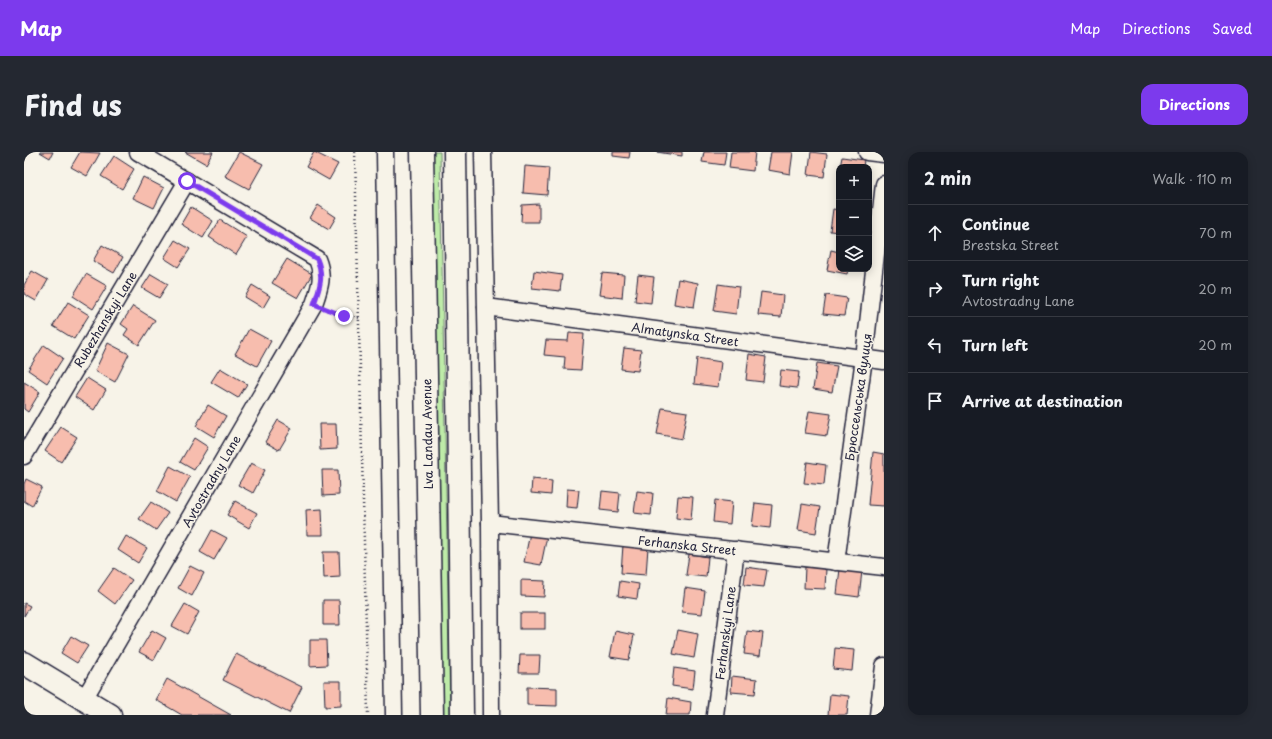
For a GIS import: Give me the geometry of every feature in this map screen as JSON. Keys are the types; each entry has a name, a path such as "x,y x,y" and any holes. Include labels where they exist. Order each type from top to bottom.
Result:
{"main road":[{"name":"Lva Landau Avenue","path":"422,152 432,715"},
{"path":"455,152 462,715"},
{"path":"24,663 110,715"}],"street":[{"path":"138,152 187,181"},
{"path":"385,152 394,715"},
{"path":"483,152 490,523 490,715"},
{"path":"867,152 884,154"},
{"name":"Avtostradny Lane","path":"84,699 314,304 322,280 321,268 317,259 187,181"},
{"name":"Rubezhanskyi Lane","path":"24,456 187,181"},
{"name":"Брюссельська вулиця","path":"836,562 864,358 884,184"},
{"name":"Almatynska Street","path":"486,307 884,361"},
{"name":"Ferhanska Street","path":"490,523 884,567"},
{"name":"Ferhanskyi Lane","path":"715,715 736,550"},
{"path":"878,715 884,666"}],"path":[{"path":"355,152 368,715"},
{"path":"314,304 344,316 359,318"}],"green space":[{"path":"432,152 440,152 450,715 442,715"}],"building":[{"path":"40,152 53,152 50,158"},
{"path":"80,152 100,153 87,176 71,167"},
{"path":"185,152 213,152 206,164"},
{"path":"239,152 263,164 249,189 225,176"},
{"path":"314,152 338,164 329,180 306,167"},
{"path":"613,152 630,152 629,158 613,156"},
{"path":"657,152 682,152 682,156"},
{"path":"704,152 726,152 724,165 702,162"},
{"path":"731,152 755,152 753,171 729,168"},
{"path":"771,152 793,152 790,174 768,170"},
{"path":"811,152 827,154 824,177 808,175"},
{"path":"114,156 134,169 122,189 101,176"},
{"path":"842,157 864,160 863,164 841,164"},
{"path":"525,166 549,168 547,195 523,193"},
{"path":"143,177 164,188 154,208 133,198"},
{"path":"539,204 539,222 521,222 522,205"},
{"path":"318,205 336,217 329,229 310,218"},
{"path":"191,207 213,221 203,238 181,224"},
{"path":"833,209 836,210 836,232 830,231"},
{"path":"220,220 247,237 236,255 209,237"},
{"path":"175,240 190,249 178,267 164,258"},
{"path":"102,245 123,257 114,273 93,261"},
{"path":"831,250 836,251 836,272 827,270"},
{"path":"287,259 312,274 298,298 272,283"},
{"path":"32,271 48,280 36,301 24,294 24,285"},
{"path":"534,271 562,275 560,291 532,288"},
{"path":"837,272 847,272 847,274"},
{"path":"602,273 624,275 622,298 599,295"},
{"path":"86,274 107,286 93,309 73,296"},
{"path":"151,274 168,284 159,298 142,288"},
{"path":"638,275 654,277 651,303 635,301"},
{"path":"678,279 698,283 694,307 674,304"},
{"path":"718,284 739,287 736,314 714,311"},
{"path":"252,285 270,296 263,308 245,297"},
{"path":"761,292 783,295 781,317 758,315"},
{"path":"826,295 847,298 844,316 823,314"},
{"path":"68,302 89,315 74,339 53,326"},
{"path":"133,306 155,320 139,345 124,335 128,329 121,324"},
{"path":"249,329 271,341 257,366 235,354"},
{"path":"569,333 584,334 581,370 564,369 565,357 544,355 546,340 568,341"},
{"path":"108,343 129,354 115,382 95,371"},
{"path":"44,345 63,358 47,383 28,370"},
{"path":"624,348 641,350 638,371 621,369"},
{"path":"749,354 766,357 763,382 746,380"},
{"path":"697,358 721,362 718,387 694,384"},
{"path":"817,363 837,366 832,392 813,389"},
{"path":"220,368 247,384 238,398 211,382"},
{"path":"781,370 799,372 797,388 779,386"},
{"path":"87,378 106,390 94,410 75,397"},
{"path":"24,382 40,392 28,412 24,409"},
{"path":"208,405 226,416 214,437 196,426"},
{"path":"662,408 687,412 682,439 657,434"},
{"path":"809,411 831,414 827,436 805,433"},
{"path":"278,420 292,428 279,450 265,442"},
{"path":"319,424 336,424 337,449 320,450"},
{"path":"61,427 77,437 61,462 45,451"},
{"path":"194,438 208,447 194,470 180,462"},
{"path":"873,452 884,454 884,506 868,505"},
{"path":"807,462 826,465 824,485 804,483"},
{"path":"251,463 265,470 253,493 238,485"},
{"path":"170,466 190,477 176,502 157,491"},
{"path":"322,470 338,470 339,495 323,496"},
{"path":"26,479 42,487 32,506 24,501 24,484"},
{"path":"532,479 552,481 551,495 531,493"},
{"path":"567,489 579,490 577,508 566,507"},
{"path":"602,491 620,493 618,512 600,510"},
{"path":"637,491 653,493 651,515 634,513"},
{"path":"678,496 693,497 691,520 676,518"},
{"path":"715,500 732,502 730,524 713,522"},
{"path":"235,501 257,513 249,528 227,515"},
{"path":"151,502 168,513 156,530 139,519"},
{"path":"755,503 772,505 770,528 752,526"},
{"path":"802,504 820,507 816,533 798,530"},
{"path":"322,509 323,535 307,535 306,510"},
{"path":"212,530 227,538 214,560 200,552"},
{"path":"530,533 547,536 541,565 524,562"},
{"path":"126,536 147,548 138,563 118,550"},
{"path":"623,545 648,547 646,575 621,573"},
{"path":"323,552 339,552 340,577 324,578"},
{"path":"689,554 708,557 706,577 686,575"},
{"path":"190,566 204,573 192,596 178,588"},
{"path":"746,567 767,570 764,587 744,585"},
{"path":"805,567 826,568 825,589 804,588"},
{"path":"114,568 132,580 115,604 98,591"},
{"path":"840,569 862,571 859,597 837,594"},
{"path":"521,580 545,581 544,597 521,596"},
{"path":"620,581 639,584 637,599 618,596"},
{"path":"685,588 705,591 702,614 682,612"},
{"path":"323,600 339,600 340,625 323,625"},
{"path":"24,603 30,606 24,616"},
{"path":"185,604 199,612 187,634 172,626"},
{"path":"520,613 545,613 545,629 520,629"},
{"path":"152,630 166,638 154,660 139,652"},
{"path":"678,630 698,634 694,658 673,654"},
{"path":"615,631 634,635 629,660 610,657"},
{"path":"747,631 763,633 760,656 744,654"},
{"path":"71,636 88,646 77,663 61,653"},
{"path":"310,640 326,640 327,665 310,666"},
{"path":"835,648 854,650 852,671 833,669"},
{"path":"236,654 302,687 289,713 223,680"},
{"path":"520,655 540,655 539,673 519,673"},
{"path":"674,668 695,671 693,689 672,686"},
{"path":"732,676 757,679 755,694 731,692"},
{"path":"167,679 231,715 182,715 156,700"},
{"path":"324,681 341,681 341,706 325,707"},
{"path":"527,687 557,688 557,706 527,705"},
{"path":"830,694 849,696 847,715 828,715"},
{"path":"668,698 691,702 690,715 666,715"}],"route":[{"path":"187,181 317,259 321,268 322,280 314,304 344,316"}]}
